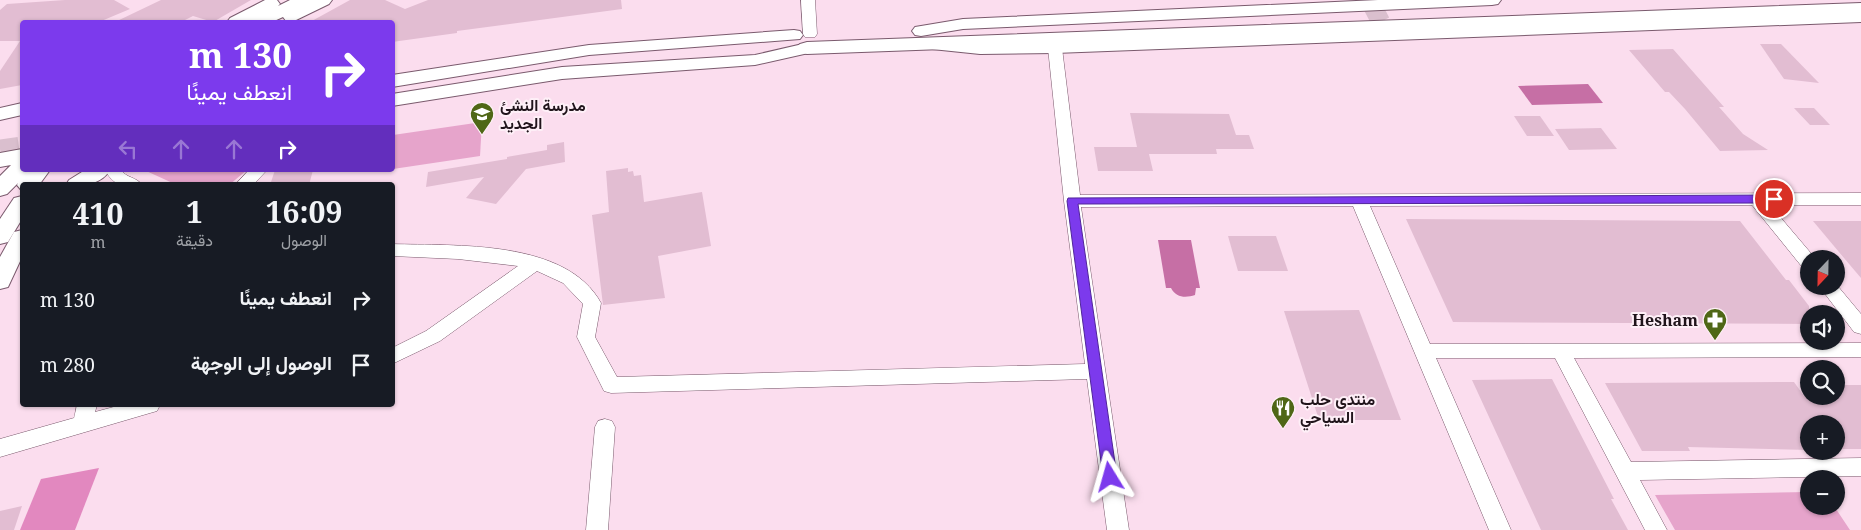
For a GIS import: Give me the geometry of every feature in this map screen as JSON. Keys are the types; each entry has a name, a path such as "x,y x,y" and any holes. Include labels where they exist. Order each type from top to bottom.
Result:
{"highway":[{"path":"922,37 1814,0"},
{"path":"804,39 1861,9"}],"main road":[{"path":"240,20 279,0"},
{"path":"254,20 293,0"},
{"path":"264,20 303,0"},
{"path":"286,20 323,0"},
{"path":"922,37 938,27 963,24 1371,2 1492,0"},
{"path":"922,37 951,48 1056,48 1861,16"},
{"path":"395,67 576,39 651,33 769,31 804,39"},
{"path":"395,81 589,50 804,39"},
{"path":"395,91 582,61 804,39"},
{"path":"395,100 562,73 755,60 804,39"},
{"path":"0,114 20,109"},
{"path":"0,120 20,118"},
{"path":"0,160 20,156"},
{"path":"0,189 20,168"},
{"path":"30,182 38,172"},
{"path":"39,182 47,172"},
{"path":"68,182 79,172"},
{"path":"81,182 97,172"},
{"path":"0,218 20,193"},
{"path":"0,236 20,206"},
{"path":"0,281 20,242"}],"street":[{"path":"804,39 808,0"},
{"path":"1056,48 1072,201 1118,530"},
{"path":"114,172 117,177 128,182"},
{"path":"246,182 257,172"},
{"path":"1756,199 1800,252"},
{"path":"1072,201 1861,199"},
{"path":"1359,200 1500,530"},
{"path":"395,250 482,255 535,263 569,278 592,303 586,337 611,385 1096,371"},
{"path":"395,355 433,336 535,263"},
{"path":"1835,295 1861,327"},
{"path":"1424,352 1861,350"},
{"path":"1561,351 1656,530"},
{"path":"0,448 85,414 136,407"},
{"path":"597,530 605,427"},
{"path":"1625,471 1861,467"}],"shaded area":[{"path":"1588,84 1603,103 1532,105 1518,86"},
{"path":"482,122 480,156 395,169 395,135"},
{"path":"148,172 245,172 233,182 170,182"},
{"path":"1158,240 1191,240 1200,288 1196,288 1195,295 1182,296 1176,294 1171,288 1166,288"},
{"path":"99,468 75,530 20,530 41,479"},
{"path":"1800,492 1800,515 1840,515 1850,530 1675,530 1655,495"}],"building":[{"path":"65,0 114,0 130,9 104,20 20,20 20,41 0,41 0,10 7,4"},
{"path":"161,0 251,0 216,20 206,20 193,16 185,20 119,20"},
{"path":"350,0 385,0 405,9 428,0 621,0 622,9 457,31 457,33 395,42 395,20 314,20"},
{"path":"20,41 20,85 0,89 0,71"},
{"path":"1760,44 1781,44 1819,83 1784,79"},
{"path":"1673,49 1724,107 1719,107 1743,134 1768,150 1720,151 1685,109 1669,92 1665,92 1629,50"},
{"path":"1794,108 1814,108 1830,125 1810,125"},
{"path":"1130,113 1229,114 1236,135 1249,135 1254,149 1216,149 1217,154 1149,154 1153,171 1098,171 1094,147 1137,147"},
{"path":"1514,116 1540,116 1554,136 1527,136"},
{"path":"1601,128 1617,149 1569,150 1555,129"},
{"path":"564,142 565,162 526,169 496,204 466,198 484,177 426,187 428,172 507,159 507,157 547,150 547,145"},
{"path":"628,168 628,172 633,171 634,176 641,175 644,202 702,192 711,246 658,256 665,298 603,305 592,215 609,212 606,171"},
{"path":"274,172 312,172 310,182 271,182"},
{"path":"1406,219 1740,221 1808,305 1800,305 1800,324 1453,322"},
{"path":"1813,221 1861,221 1861,278 1845,259 1845,250 1837,250"},
{"path":"1228,236 1276,236 1288,271 1238,271"},
{"path":"1359,310 1401,420 1319,420 1284,311"},
{"path":"1552,379 1628,530 1541,530 1472,380"},
{"path":"1794,382 1800,390 1800,405 1845,405 1845,385 1861,385 1861,449 1845,449 1845,415 1800,415 1800,450 1688,447 1690,451 1642,451 1605,383"},
{"path":"22,506 14,530 0,530 0,511"}],"tunnel":[{"path":"1372,5 1387,34"},
{"path":"0,149 20,146"}],"place":[{"name":"مدرسة النشئ الجديد","path":"482,135"},
{"name":"Hesham","path":"1715,341"},
{"name":"منتدى حلب السياحي","path":"1283,429"}],"route":[{"path":"1110,477 1072,201 1774,199"}]}
